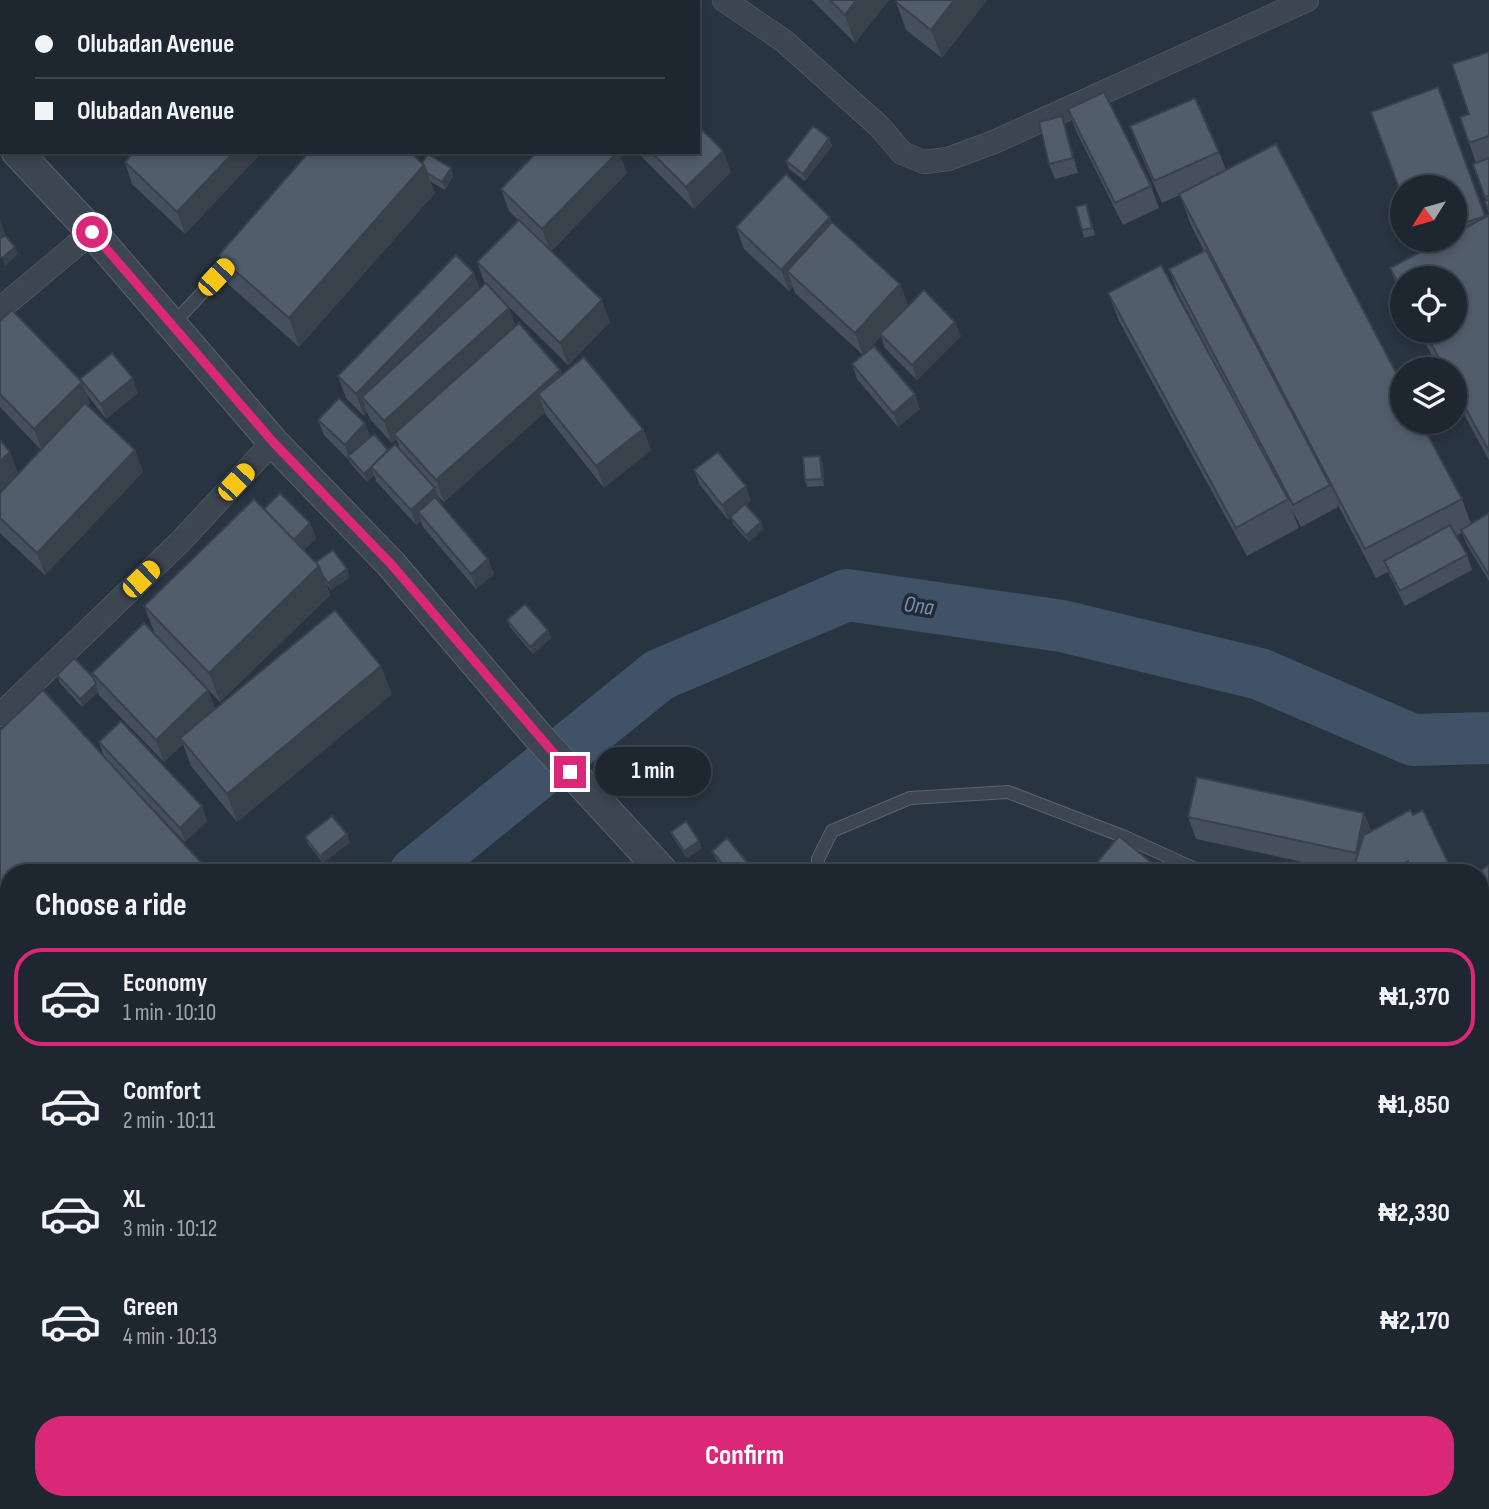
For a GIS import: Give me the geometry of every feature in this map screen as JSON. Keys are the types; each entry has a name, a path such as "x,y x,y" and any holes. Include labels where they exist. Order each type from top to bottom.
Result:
{"street":[{"path":"724,0 784,41 880,127 902,153 924,162 948,159 994,142 1307,0"},
{"path":"27,155 273,442 391,564 537,735 656,864"},
{"path":"0,309 92,232"},
{"path":"0,715 180,542 273,442"}],"lane":[{"path":"172,325 244,247"},
{"path":"818,864 832,831 910,798 1008,792 1125,837 1184,864"}],"building":[{"path":"830,0 856,0 845,15"},
{"path":"954,0 931,30 896,2"},
{"path":"1489,52 1489,136 1469,143 1460,117 1469,114 1452,64"},
{"path":"1438,87 1485,216 1467,222 1467,175 1394,175 1371,112"},
{"path":"1104,92 1151,186 1115,203 1068,109"},
{"path":"1195,98 1219,152 1154,181 1130,126"},
{"path":"1062,116 1073,158 1049,164 1039,122"},
{"path":"813,126 829,138 803,174 786,161"},
{"path":"700,128 723,151 686,187 653,154 700,154"},
{"path":"1276,144 1390,361 1390,434 1427,434 1462,499 1365,549 1179,194"},
{"path":"132,154 232,154 177,212 125,162"},
{"path":"307,154 412,154 424,165 289,318 218,256"},
{"path":"428,154 451,168 442,182 427,173 422,163"},
{"path":"535,154 616,154 542,229 501,189"},
{"path":"1489,158 1489,196 1485,197 1473,164"},
{"path":"786,174 830,217 781,270 736,227"},
{"path":"1086,204 1092,228 1082,230 1076,207"},
{"path":"1489,215 1489,451 1467,411 1467,357 1438,357 1431,343 1467,343 1467,266 1394,266 1420,252 1467,252 1467,227"},
{"path":"519,220 602,300 560,343 477,262"},
{"path":"832,222 900,284 855,333 787,271"},
{"path":"5,235 15,247 2,258 0,239"},
{"path":"1206,250 1330,485 1293,505 1169,269"},
{"path":"456,255 474,273 356,394 338,376"},
{"path":"1161,265 1288,499 1236,528 1108,293"},
{"path":"486,283 509,308 384,421 362,397"},
{"path":"924,290 955,322 912,365 880,334"},
{"path":"12,310 82,382 34,429 0,394 0,321"},
{"path":"519,323 560,370 436,480 394,434"},
{"path":"874,346 915,394 893,413 852,364"},
{"path":"112,353 133,378 101,404 80,379"},
{"path":"584,357 643,429 596,466 538,394"},
{"path":"339,398 365,423 345,445 318,420"},
{"path":"85,403 135,450 37,553 0,518 0,493"},
{"path":"374,434 388,450 364,474 348,456"},
{"path":"0,440 10,452 0,461"},
{"path":"395,444 435,488 411,510 371,467"},
{"path":"718,452 746,486 722,505 694,470"},
{"path":"820,456 822,479 805,480 803,457"},
{"path":"280,493 310,523 294,540 264,509"},
{"path":"435,497 488,559 471,574 418,512"},
{"path":"254,499 319,566 209,673 144,606"},
{"path":"745,504 761,522 746,535 730,517"},
{"path":"1489,513 1489,575 1461,530"},
{"path":"1450,525 1467,555 1400,591 1384,561"},
{"path":"333,550 347,569 328,583 316,562"},
{"path":"525,604 548,630 530,647 507,620"},
{"path":"335,610 381,666 227,794 180,738"},
{"path":"144,623 208,690 156,740 92,673"},
{"path":"74,658 93,677 96,684 80,699 57,675"},
{"path":"43,690 202,864 0,864 0,730"},
{"path":"121,721 202,806 180,828 99,742"},
{"path":"1197,777 1364,813 1356,853 1188,817"},
{"path":"1410,810 1413,815 1423,810 1449,864 1409,864 1408,861 1403,864 1356,864 1364,835"},
{"path":"332,816 347,834 320,856 305,837"},
{"path":"686,821 699,841 684,851 671,832"},
{"path":"1119,836 1153,864 1096,864"},
{"path":"727,838 749,864 723,864 712,851"}],"waterway":[{"name":"Ona","path":"426,864 659,675 847,595 1062,626 1260,674 1413,740 1489,738"}],"route":[{"path":"92,232 273,442 391,564 570,772"}]}
